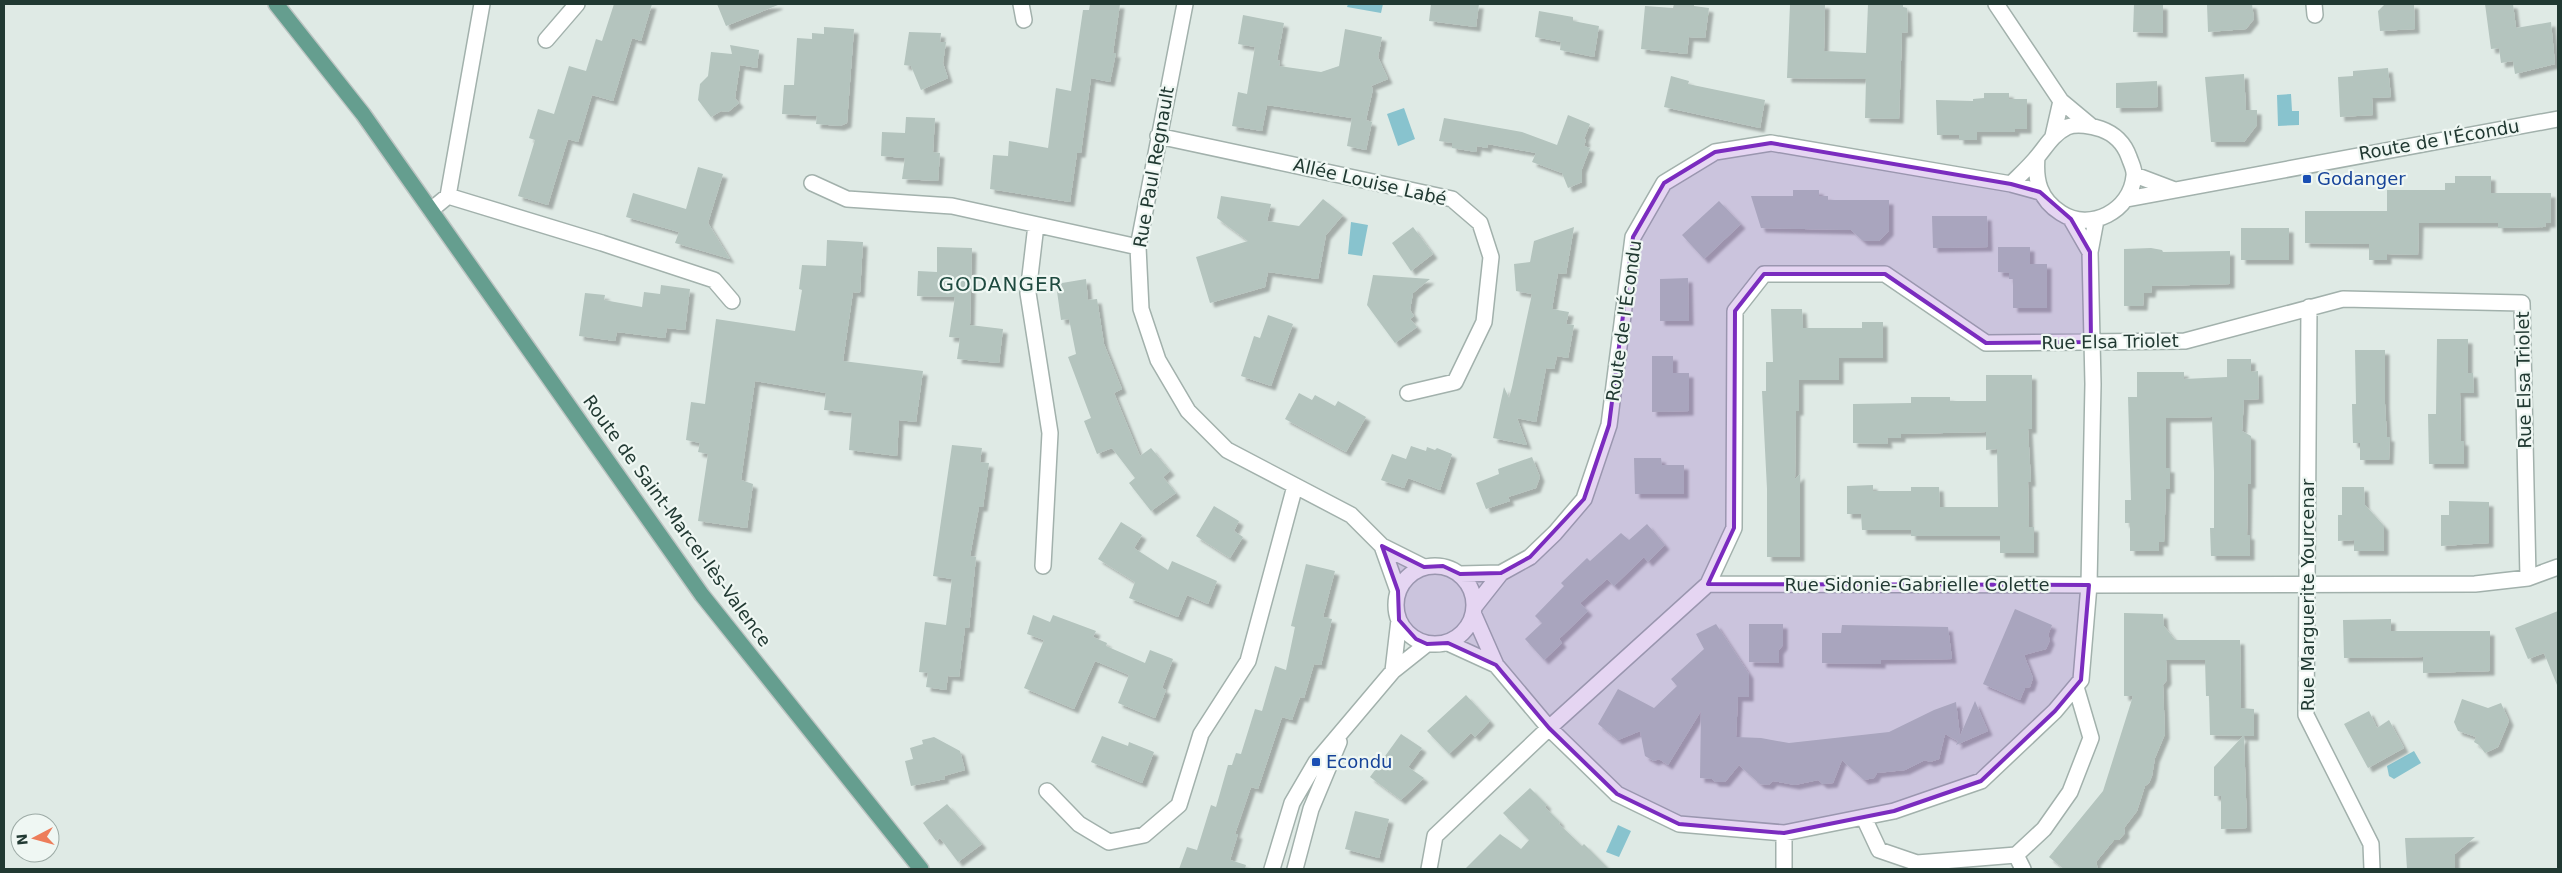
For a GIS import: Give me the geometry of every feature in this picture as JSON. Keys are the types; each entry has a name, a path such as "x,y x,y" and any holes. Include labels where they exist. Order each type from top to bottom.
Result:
{"main road":[{"name":"Route de Saint-Marcel-lès-Valence","path":"276,4 363,114 702,595 921,869"}],"street":[{"path":"431,210 448,196 482,4"},
{"path":"546,40 577,4"},
{"path":"1021,4 1024,20"},
{"name":"Rue Paul Regnault","path":"1185,4 1138,247 1141,309 1158,360 1188,411 1226,450 1351,515 1382,546 1424,567"},
{"path":"1996,4 2061,101 2091,126"},
{"path":"2053,136 2061,101"},
{"name":"Route de l'Écondu","path":"2071,220 2096,220 2114,212 2127,199 2172,188 2558,119"},
{"path":"2011,184 2037,157 2053,136 2069,126 2091,126 2112,133 2126,148 2135,175 2127,199"},
{"name":"Allée Louise Labé","path":"1158,136 1452,199 1480,223 1491,257 1484,322 1455,382 1408,392"},
{"name":"Route de l'Écondu","path":"1448,643 1468,627 1474,610 1501,573 1530,557 1555,533 1584,499 1609,425 1633,237 1664,183 1716,152 1771,143 2011,184 2040,192"},
{"path":"2037,157 2036,176 2040,192 2056,210 2071,220 2090,252"},
{"name":"Route de l'Écondu","path":"2135,175 2172,188"},
{"path":"812,183 848,199 952,206 1138,247"},
{"path":"448,196 602,243 714,280 732,301"},
{"path":"1460,574 1468,583 1474,610 1496,665 1549,728 1617,794 1680,824 1784,833 1894,811 1981,781 2055,711 2081,680 2089,585 2093,384 2090,252 2096,220"},
{"path":"1036,224 1028,293 1050,433 1043,566"},
{"name":"Rue Elsa Triolet","path":"1708,584 1734,528 1735,310 1764,274 1884,274 1986,344 2185,341 2343,299 2522,303 2528,578"},
{"name":"Rue Marguerite Yourcenar","path":"2309,307 2306,715 2371,844 2372,869"},
{"path":"1048,791 1079,824 1109,842 1144,835 1179,805 1201,734 1248,661 1295,486"},
{"name":"Rue Paul Regnault","path":"1382,546 1398,591"},
{"name":"Route de l'Écondu","path":"1424,567 1443,566 1460,574 1501,573"},
{"path":"1424,567 1413,572 1404,580 1398,591 1396,611 1406,631 1416,639 1427,644 1448,643 1496,665"},
{"name":"Rue Sidonie-Gabrielle Colette","path":"1708,584 2475,584 2528,578 2558,567"},
{"path":"1429,869 1435,836 1549,728 1708,584"},
{"path":"1393,671 1399,620"},
{"path":"1272,869 1292,802 1316,762 1393,671 1427,644"},
{"path":"1864,818 1879,850 1917,863 2016,855 2044,829 2070,792 2091,738 2076,687"},
{"path":"1295,869 1312,809 1346,728"},
{"path":"1784,833 1784,869"},
{"path":"2016,855 2023,869"}],"highlighted area":[{"path":"1771,143 2011,184 2040,192 2071,219 2090,252 2091,342 1986,343 1885,274 1764,274 1735,311 1734,528 1708,584 2089,585 2081,680 2055,711 1981,781 1894,811 1784,833 1679,824 1617,794 1549,728 1496,665 1448,643 1427,644 1416,639 1399,620 1398,591 1382,546 1424,567 1443,566 1460,574 1501,573 1530,557 1584,499 1609,425 1633,237 1664,183 1715,152"}],"water":[{"path":"1348,4 1383,4 1381,13 1347,7"},
{"path":"2291,94 2292,111 2299,111 2299,125 2278,126 2277,95"},
{"path":"1404,108 1415,139 1398,146 1387,114"},
{"path":"1351,222 1368,225 1362,256 1348,254"},
{"path":"2414,751 2421,763 2394,779 2389,776 2387,766"},
{"path":"1618,825 1631,831 1619,857 1606,852"}],"building":[{"path":"614,4 652,4 641,41 632,38 613,101 592,95 578,142 568,139 548,205 518,196 535,140 529,138 538,109 554,114 569,66 586,71 596,39 602,41"},
{"path":"717,4 778,4 778,5 726,26"},
{"path":"1090,4 1120,4 1113,53 1116,53 1110,82 1091,78 1081,153 1077,153 1070,202 990,189 993,155 1008,156 1009,141 1048,148 1056,88 1071,91 1083,10 1089,10"},
{"path":"1431,4 1479,4 1476,27 1429,21"},
{"path":"1674,4 1694,4 1694,6 1709,8 1705,38 1689,37 1687,54 1641,49 1645,6 1673,8"},
{"path":"1790,4 1825,4 1824,51 1866,53 1868,4 1903,4 1903,7 1907,8 1908,32 1902,33 1899,119 1865,118 1866,79 1787,78"},
{"path":"2134,4 2163,5 2163,33 2133,32"},
{"path":"2207,4 2252,4 2254,19 2246,29 2208,32"},
{"path":"2385,4 2414,4 2415,29 2380,31 2378,11"},
{"path":"2485,4 2513,4 2516,28 2551,22 2555,64 2515,74 2513,61 2501,63 2499,48 2491,49"},
{"path":"1539,11 1573,17 1573,21 1599,26 1594,57 1560,50 1561,42 1535,37"},
{"path":"1243,15 1284,23 1277,60 1280,61 1279,66 1321,72 1339,66 1345,29 1382,37 1378,57 1388,79 1371,86 1373,89 1366,120 1372,122 1366,150 1347,146 1352,118 1267,105 1262,131 1232,126 1238,92 1247,94 1255,47 1238,44"},
{"path":"824,27 854,29 847,123 840,126 816,124 817,116 782,114 784,85 794,85 797,38 812,39 812,33 824,34"},
{"path":"909,32 941,33 940,42 946,42 943,63 948,78 921,90 911,66 904,65"},
{"path":"730,45 759,50 757,68 740,65 735,98 739,103 728,112 721,111 711,117 698,100 700,84 708,76 711,52 732,54"},
{"path":"2388,68 2391,97 2372,98 2373,115 2340,117 2338,77 2353,76 2353,71"},
{"path":"2244,74 2246,110 2257,110 2257,125 2244,142 2211,142 2205,77"},
{"path":"1671,76 1689,81 1688,84 1765,100 1760,128 1664,107"},
{"path":"2157,81 2158,107 2116,108 2116,83"},
{"path":"1984,93 2009,93 2009,99 2027,99 2027,129 2015,129 2015,132 1977,132 1977,140 1959,140 1959,135 1937,135 1936,100 1973,101 1973,99 1984,98"},
{"path":"1568,115 1590,124 1584,139 1586,140 1584,146 1590,148 1582,169 1582,182 1568,188 1562,173 1532,162 1536,153 1488,144 1487,148 1477,146 1476,152 1452,148 1452,143 1439,141 1444,118 1522,132 1557,145"},
{"path":"906,117 935,118 933,152 940,153 938,181 902,179 905,158 881,156 882,132 905,133"},
{"path":"698,167 723,174 708,223 730,259 675,243 679,232 626,217 633,193 686,209"},
{"path":"2455,176 2491,176 2491,193 2551,193 2551,223 2546,223 2545,227 2498,228 2498,223 2419,223 2418,255 2387,254 2387,260 2369,260 2369,244 2305,243 2305,211 2387,211 2387,190 2445,190 2445,183 2455,183"},
{"path":"1793,190 1819,190 1819,196 1828,196 1828,200 1889,200 1889,231 1879,241 1863,241 1851,230 1761,228 1751,196 1793,196"},
{"path":"1221,196 1271,204 1267,221 1299,226 1323,199 1343,215 1326,235 1318,279 1268,272 1265,287 1210,303 1196,257 1248,241 1217,218"},
{"path":"1719,201 1741,224 1704,259 1682,235"},
{"path":"1932,216 1987,216 1988,247 1933,248"},
{"path":"1413,227 1433,254 1411,271 1392,243"},
{"path":"1574,227 1566,274 1558,273 1552,309 1569,312 1566,324 1574,325 1568,358 1557,356 1554,369 1546,368 1536,422 1517,418 1527,445 1493,438 1504,387 1509,398 1512,387 1532,294 1516,291 1514,264 1530,262 1534,241"},
{"path":"2241,228 2289,228 2289,260 2241,260"},
{"path":"827,240 863,242 860,293 853,292 843,361 923,371 916,422 899,420 897,456 849,450 852,413 824,410 826,393 755,381 741,480 753,484 747,528 698,521 708,454 698,452 700,443 686,440 691,402 705,404 716,319 795,331 802,290 799,289 802,265 826,266"},
{"path":"937,247 972,248 970,325 1003,329 999,363 957,359 960,338 949,337 955,297 917,296 918,271 937,272"},
{"path":"1998,247 2030,247 2030,264 2047,264 2047,308 2013,308 2013,279 2009,279 2009,273 1998,272"},
{"path":"2151,248 2162,250 2163,252 2230,251 2230,284 2152,286 2151,293 2144,293 2143,306 2124,306 2124,249"},
{"path":"1373,275 1430,279 1413,293 1410,310 1414,316 1410,319 1417,327 1395,343 1367,305"},
{"path":"1688,278 1689,321 1660,321 1660,279"},
{"path":"1086,279 1088,300 1097,299 1104,344 1122,389 1114,393 1140,456 1151,448 1170,471 1163,477 1176,493 1151,511 1129,483 1135,478 1112,448 1097,454 1084,421 1091,418 1068,357 1076,354 1069,319 1061,320 1056,284"},
{"path":"661,285 690,289 685,330 667,328 665,338 617,332 615,341 579,336 585,293 605,295 604,300 642,307 644,292 660,294"},
{"path":"1771,309 1802,309 1803,328 1862,328 1862,322 1883,322 1883,358 1839,358 1839,380 1799,380 1799,411 1796,411 1795,479 1800,474 1800,557 1767,557 1767,489 1762,391 1766,391 1766,362 1773,362"},
{"path":"1268,315 1293,324 1271,386 1241,376 1254,336 1260,338"},
{"path":"2437,339 2468,339 2468,373 2473,373 2474,393 2460,393 2461,441 2464,441 2464,464 2429,464 2428,414 2436,414"},
{"path":"2355,350 2385,350 2385,404 2387,437 2390,437 2389,460 2360,460 2360,443 2353,443 2352,404 2356,404"},
{"path":"1652,356 1673,356 1673,373 1689,373 1689,411 1652,412"},
{"path":"2227,359 2251,359 2251,372 2258,371 2259,399 2244,400 2242,431 2251,436 2251,484 2248,484 2247,535 2250,535 2250,556 2211,556 2210,528 2214,528 2212,417 2166,418 2166,468 2170,468 2170,489 2166,489 2164,542 2159,542 2159,551 2130,551 2130,523 2125,523 2125,500 2131,500 2128,397 2137,397 2137,372 2184,372 2184,379 2227,377"},
{"path":"1986,375 2032,375 2032,429 2028,429 2031,482 2028,482 2029,527 2034,527 2034,553 2000,553 2000,536 1911,536 1911,530 1862,530 1861,514 1847,514 1847,486 1873,485 1873,491 1911,491 1911,487 1939,487 1940,507 1998,507 1997,449 1986,450 1986,432 1901,434 1901,438 1887,438 1888,444 1853,443 1853,404 1911,403 1911,397 1950,397 1950,401 1986,401"},
{"path":"1299,393 1312,400 1315,395 1335,406 1338,401 1366,417 1346,452 1285,419"},
{"path":"952,445 982,448 980,462 989,463 983,507 979,507 970,556 976,557 969,628 965,628 959,677 948,676 946,690 926,687 928,673 919,672 925,622 946,625 952,579 933,576"},
{"path":"1411,446 1426,451 1427,447 1435,450 1437,448 1452,454 1440,490 1408,478 1404,488 1381,480 1392,454 1406,459"},
{"path":"1532,457 1540,477 1536,488 1508,497 1510,501 1486,509 1476,483 1499,474 1498,469"},
{"path":"1634,458 1661,458 1662,465 1684,465 1684,494 1635,494"},
{"path":"2342,487 2364,487 2365,505 2384,526 2384,551 2354,551 2354,540 2338,541 2338,515 2342,515"},
{"path":"2449,501 2489,502 2489,543 2441,546 2441,515 2449,515"},
{"path":"1214,506 1239,521 1234,531 1243,537 1230,558 1196,536"},
{"path":"1121,522 1142,535 1134,548 1168,570 1172,561 1217,581 1208,604 1187,595 1178,617 1129,598 1135,582 1098,559"},
{"path":"1647,524 1665,545 1648,562 1644,557 1614,586 1607,579 1580,603 1588,611 1559,639 1562,643 1544,660 1525,639 1542,623 1535,616 1564,586 1561,583 1587,558 1590,561 1621,533 1629,540"},
{"path":"1306,564 1335,571 1323,617 1332,619 1321,665 1314,664 1304,698 1300,697 1292,720 1282,717 1258,789 1251,787 1235,834 1238,834 1230,860 1246,865 1245,869 1179,869 1187,847 1197,850 1211,805 1216,807 1228,765 1232,765 1236,753 1241,754 1255,709 1262,711 1275,666 1286,670 1295,627 1291,626"},
{"path":"2015,609 2052,625 2048,635 2050,640 2046,649 2024,655 2033,678 2030,687 2025,688 2020,700 1983,684"},
{"path":"2558,611 2557,685 2544,653 2528,659 2515,628"},
{"path":"2124,613 2163,614 2164,626 2175,640 2240,640 2241,708 2254,709 2254,736 2244,736 2247,828 2221,829 2221,796 2214,796 2214,767 2243,736 2210,735 2209,696 2206,696 2205,660 2166,660 2167,680 2163,685 2165,734 2155,758 2152,776 2149,783 2145,786 2137,811 2124,828 2125,833 2119,840 2114,840 2096,862 2098,869 2064,869 2049,857 2103,791 2133,696 2124,696"},
{"path":"1033,615 1050,622 1053,615 1096,631 1093,637 1107,643 1106,646 1145,663 1150,650 1173,659 1162,688 1166,690 1155,718 1118,703 1129,675 1095,661 1074,709 1024,688 1044,640 1027,634"},
{"path":"2391,619 2391,631 2490,631 2490,671 2423,673 2423,657 2344,658 2343,620"},
{"path":"1716,624 1749,674 1749,697 1738,697 1736,737 1761,738 1789,743 1889,732 1934,710 1956,702 1960,736 1975,701 1988,731 1956,745 1958,741 1945,734 1939,759 1930,762 1925,760 1905,770 1877,773 1874,778 1864,780 1842,760 1833,783 1823,784 1818,780 1795,785 1773,781 1769,785 1760,784 1739,765 1725,782 1715,782 1712,779 1700,778 1701,711 1668,765 1659,759 1654,761 1645,756 1640,731 1618,740 1598,724 1618,689 1654,708 1677,686 1671,679 1704,649 1696,634"},
{"path":"1749,624 1783,624 1783,645 1779,650 1779,663 1749,662"},
{"path":"1842,625 1948,627 1952,659 1881,660 1881,664 1822,663 1822,633 1841,633"},
{"path":"1466,695 1490,721 1475,737 1471,733 1449,754 1427,731"},
{"path":"2462,699 2488,708 2501,703 2509,721 2498,747 2485,753 2474,742 2476,737 2458,731 2454,722"},
{"path":"2369,711 2377,728 2389,720 2404,748 2368,768 2344,724"},
{"path":"1401,734 1422,748 1408,767 1424,778 1401,800 1370,777"},
{"path":"1102,736 1128,746 1129,742 1154,752 1142,783 1091,762"},
{"path":"934,737 960,751 965,770 944,776 945,779 911,786 905,761 913,759 910,748 923,744 922,740"},
{"path":"1530,788 1547,805 1545,807 1560,822 1559,824 1582,846 1584,844 1609,869 1465,869 1500,834 1521,849 1529,840 1503,813"},
{"path":"947,804 982,844 958,862 940,838 936,841 923,823"},
{"path":"1355,811 1389,819 1379,858 1345,849"},
{"path":"2475,837 2455,854 2455,869 2407,869 2405,838"}],"place":[{"name":"Godanger","path":"2307,179"},
{"name":"Econdu","path":"1316,762"}],"district":[{"name":"GODANGER","path":"1001,284"}]}
